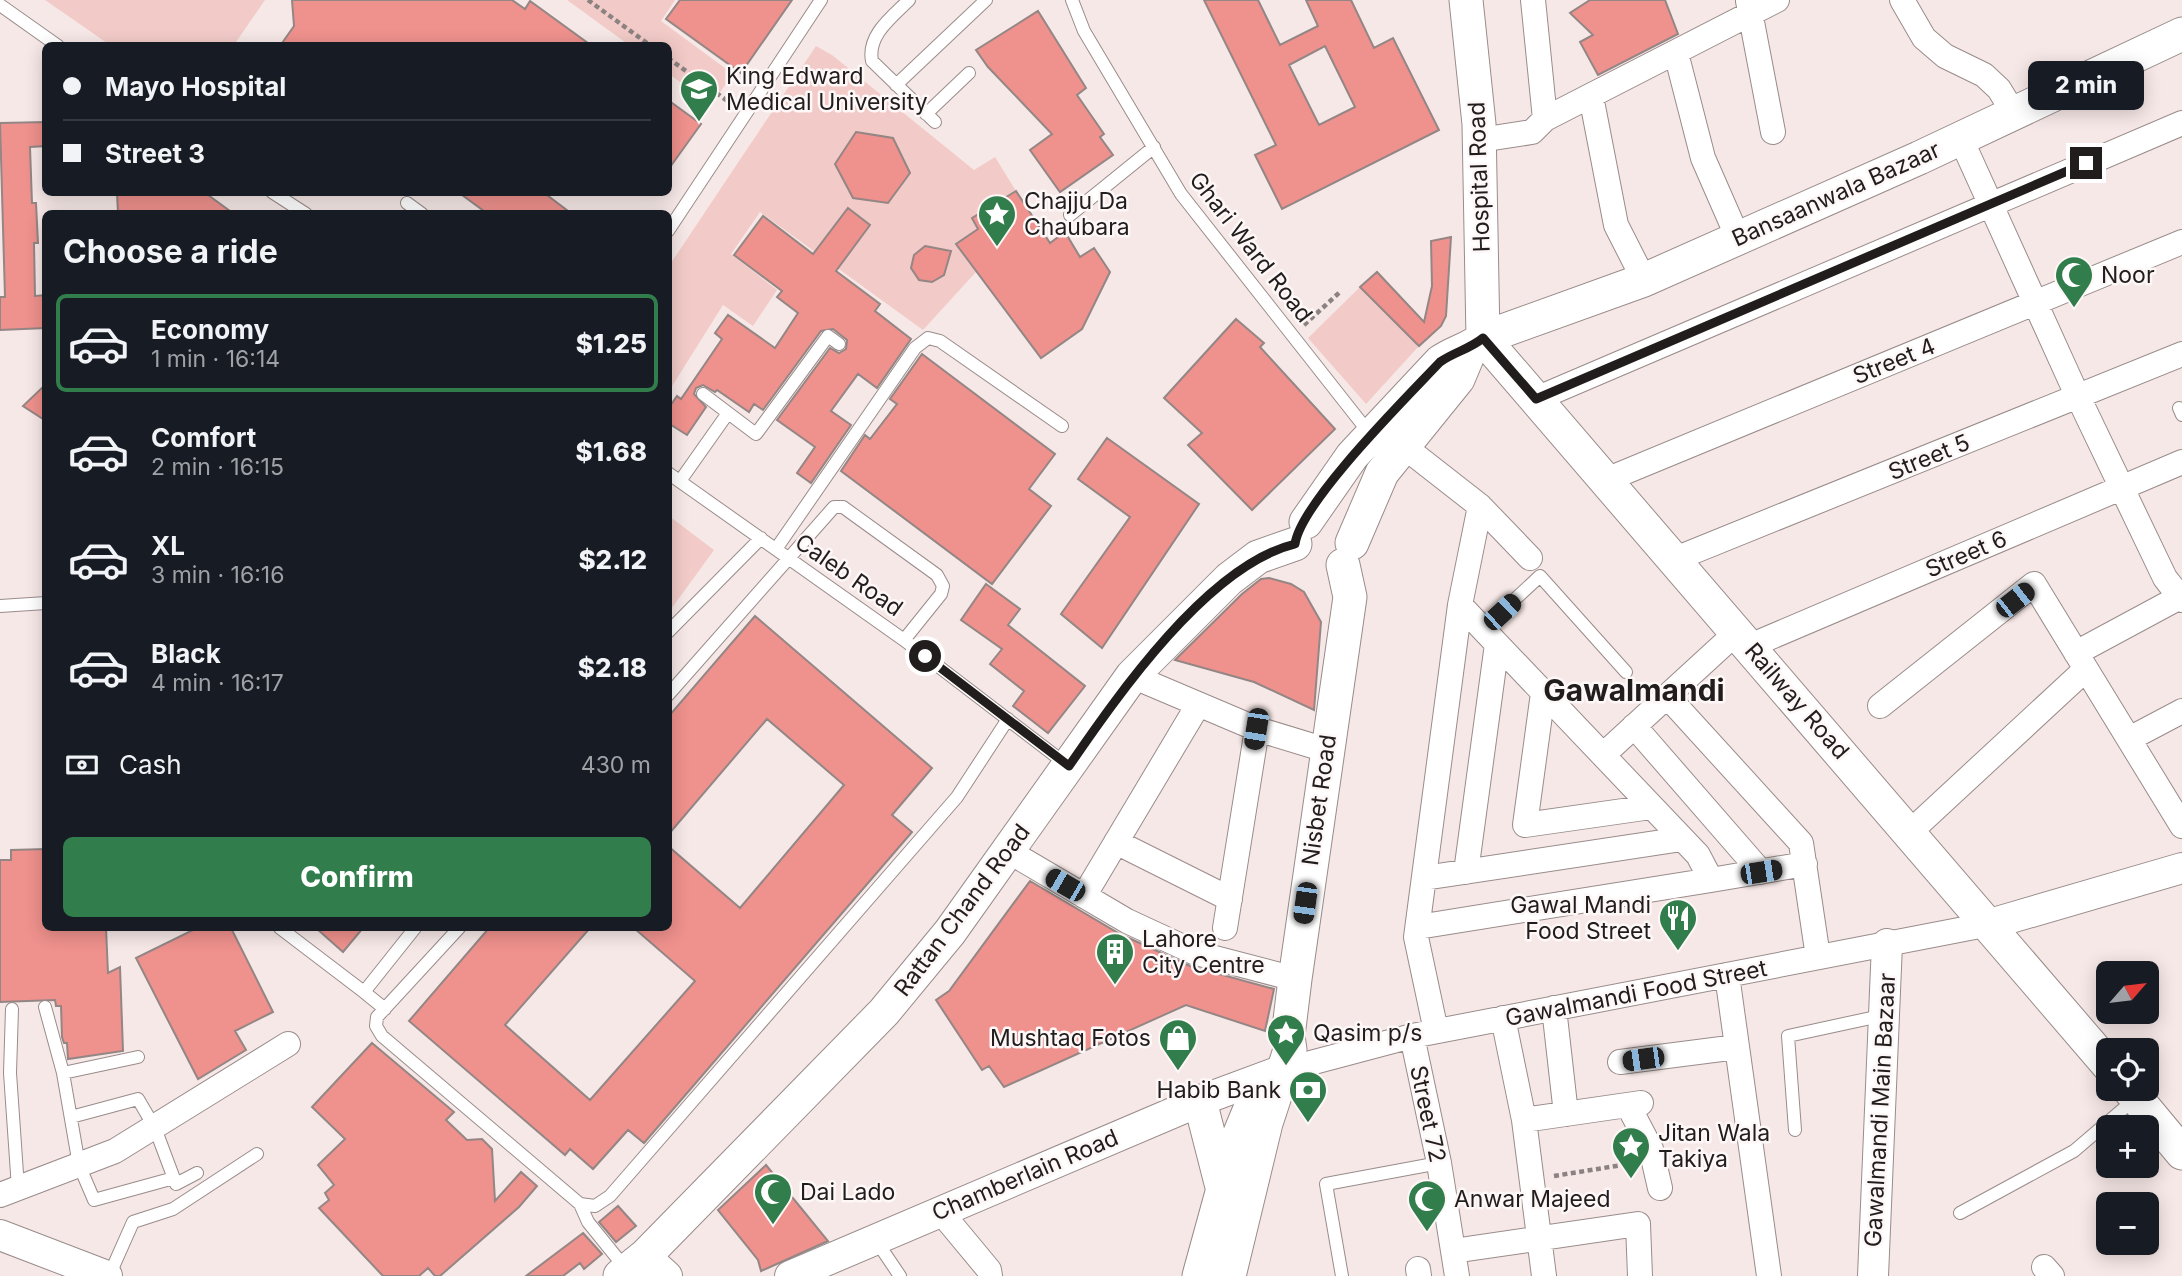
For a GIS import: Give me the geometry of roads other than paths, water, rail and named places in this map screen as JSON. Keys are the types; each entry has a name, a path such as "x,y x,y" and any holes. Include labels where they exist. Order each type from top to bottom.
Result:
{"main road":[{"name":"Hospital Road","path":"1466,0 1479,141 1477,343"},
{"name":"Bansaanwala Bazaar","path":"1477,343 1644,280 1961,139 2182,34"},
{"name":"Railway Road","path":"1477,343 1536,399 2096,1050"},
{"path":"1387,440 1337,475 1300,533 1300,559 1312,570 1328,572 1347,554 1371,495 1387,440 1440,362 1454,352 1477,343"},
{"path":"1300,533 1313,517 1331,516 1345,526 1347,554"},
{"name":"Rattan Chand Road","path":"640,1269 884,1012 950,932 1132,676 1228,579 1258,557 1300,533"},
{"name":"Nisbet Road","path":"1199,1276 1238,1136 1273,1074 1290,1050 1288,1036 1294,979 1350,597 1347,554"},
{"name":"Nisbet Road","path":"1229,1276 1266,1123 1273,1074"},
{"path":"1200,1101 1223,1189"},
{"path":"2139,1101 2182,1153"}],"street":[{"path":"1532,0 1545,119"},
{"path":"1479,141 1532,132 1545,119 1676,53 1748,8 1777,0"},
{"path":"1902,0 1924,38 1945,56 1984,75 1999,89 2013,112"},
{"path":"1748,8 1773,132"},
{"path":"1676,53 1703,158 1738,238"},
{"path":"1591,96 1616,225 1644,280"},
{"path":"1536,399 2182,123"},
{"path":"1910,832 2081,661 2181,599 2165,578 2078,397 1961,139"},
{"name":"Street 4","path":"1606,480 2182,242"},
{"name":"Street 5","path":"1675,559 2182,354"},
{"path":"1387,440 1480,506 1530,558"},
{"name":"Street 6","path":"1603,755 1667,696 1744,639 2182,462"},
{"name":"Street 72","path":"1457,1276 1439,1163 1416,937 1460,605 1480,506"},
{"path":"1880,706 2034,584 2129,739 2172,788 2182,826"},
{"path":"1460,605 1698,855 1711,880"},
{"path":"1466,872 1490,637"},
{"path":"1132,676 1256,729 1326,750"},
{"path":"1543,693 1525,825 1651,807"},
{"path":"1667,696 1801,843 1818,957"},
{"path":"1084,896 1198,705"},
{"path":"2129,739 2182,711"},
{"path":"1634,726 1761,872"},
{"path":"1225,928 1256,729"},
{"path":"1424,878 1682,839"},
{"path":"1116,842 1230,899"},
{"path":"1008,851 1127,921 1196,953 1294,979"},
{"path":"1418,927 1805,864"},
{"path":"1990,924 2182,868"},
{"name":"Gawalmandi Food Street","path":"1273,1074 1424,1034 1990,924"},
{"name":"Gawalmandi Main Bazaar","path":"1873,1276 1887,944"},
{"path":"1727,975 1769,1276"},
{"path":"1554,1008 1566,1114"},
{"path":"1503,1018 1524,1120 1544,1276"},
{"path":"9,1191 115,1151 288,1044"},
{"path":"1620,1062 1738,1046"},
{"name":"Chamberlain Road","path":"790,1276 1200,1101 1273,1074"},
{"path":"1524,1120 1635,1104 1651,1149 1660,1188"},
{"path":"940,1211 989,1270 990,1276"},
{"path":"1453,1251 1638,1224 1640,1276"},
{"path":"0,1235 108,1276"}],"lane":[{"path":"672,225 821,0"},
{"path":"909,0 878,32 870,50 872,61 931,118 969,73"},
{"path":"896,85 986,0"},
{"name":"Ghari Ward Road","path":"1072,0 1084,31 1186,202 1293,335 1387,440"},
{"path":"0,5 52,42"},
{"path":"1070,215 1154,146"},
{"path":"278,196 300,210"},
{"path":"407,203 417,210"},
{"path":"703,394 756,434 828,337 839,344"},
{"path":"776,549 915,348 928,338 940,341 1062,426"},
{"path":"680,481 728,414"},
{"name":"Caleb Road","path":"672,476 904,640 1069,766"},
{"path":"672,691 791,559 834,506 843,507 937,575 943,586 941,594 904,640"},
{"path":"672,628 761,538"},
{"path":"1490,637 1540,576 1626,673"},
{"path":"0,606 42,603"},
{"path":"580,1204 595,1206 610,1196 957,797 1008,719"},
{"path":"284,931 385,1009"},
{"path":"365,992 413,931"},
{"path":"456,931 377,1017 376,1026 382,1036 580,1204 588,1222 640,1269"},
{"path":"45,1007 63,1073 79,1165 94,1200 174,1178"},
{"path":"9,1191 12,1009"},
{"path":"1795,1130 1788,1036 1886,1015"},
{"path":"63,1073 138,1057"},
{"path":"71,1117 138,1099 155,1128 176,1184 197,1174"},
{"path":"1960,1213 2074,1151 2124,1101"},
{"path":"108,1276 133,1222 173,1209 257,1154"},
{"path":"1342,1276 1326,1184 1439,1163"},
{"path":"874,1239 900,1276"}],"place":[{"name":"King Edward Medical University","path":"699,123"},
{"name":"Chajju Da Chaubara","path":"997,248"},
{"name":"Noor","path":"2074,309"},
{"name":"Gawal Mandi Food Street","path":"1678,952"},
{"name":"Lahore City Centre","path":"1115,986"},
{"name":"Qasim p/s","path":"1286,1067"},
{"name":"Mushtaq Fotos","path":"1178,1072"},
{"name":"Habib Bank","path":"1308,1124"},
{"name":"Jitan Wala Takiya","path":"1631,1180"},
{"name":"Dai Lado","path":"773,1226"},
{"name":"Anwar Majeed","path":"1427,1233"}],"district":[{"name":"Gawalmandi","path":"1634,690"}]}
